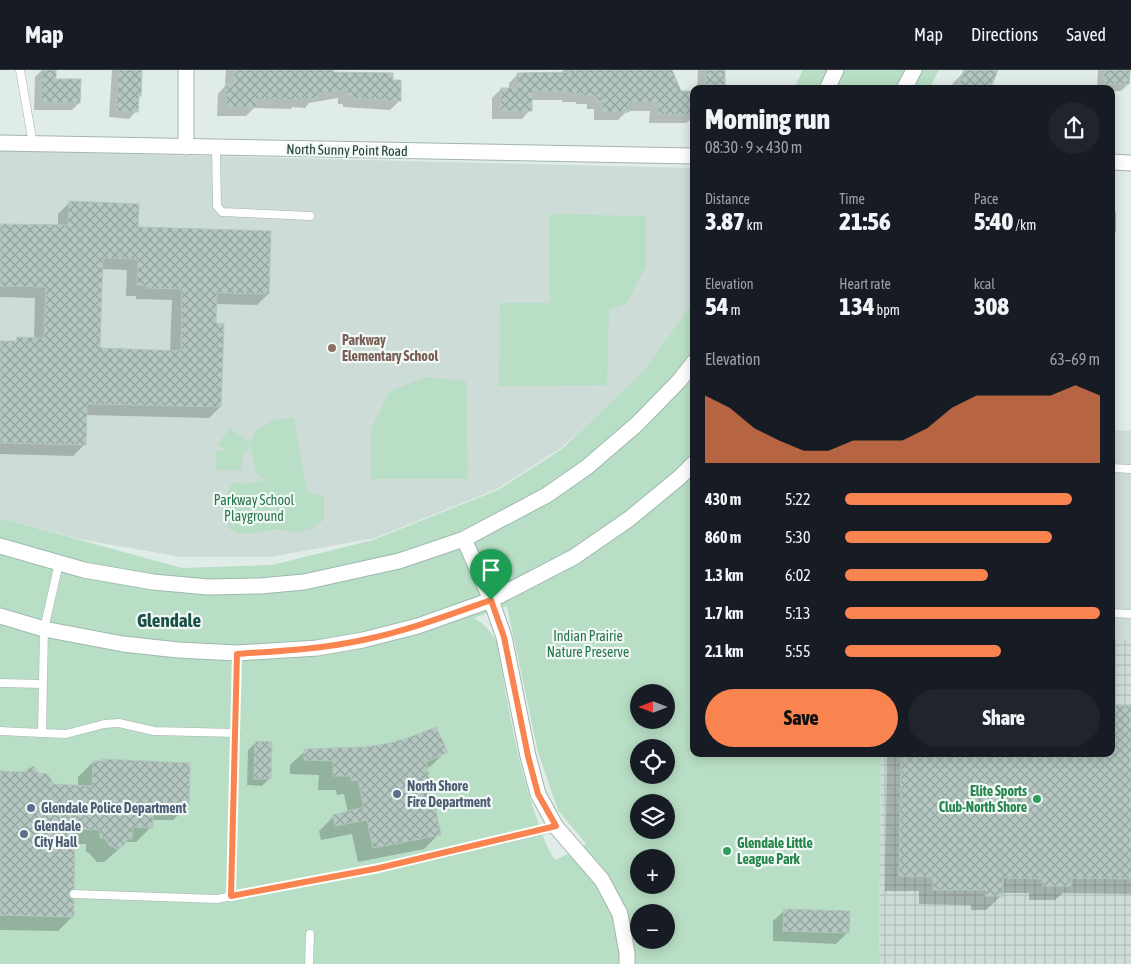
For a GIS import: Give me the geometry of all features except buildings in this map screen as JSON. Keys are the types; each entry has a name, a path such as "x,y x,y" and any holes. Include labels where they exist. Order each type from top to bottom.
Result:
{"street":[{"path":"186,70 186,147"},
{"path":"829,85 836,70"},
{"path":"906,85 914,70"},
{"name":"North Sunny Point Road","path":"0,143 690,156"},
{"path":"1115,162 1131,163"},
{"path":"0,546 84,570 152,582 208,587 260,586 304,582 399,561 464,539 547,495 587,467 638,424 690,367"},
{"path":"0,616 44,630 123,644 237,654 317,648 363,640 418,626 491,600 574,557 629,519 690,467"},
{"path":"464,539 491,600 504,637 528,756 538,794 556,826 602,880 620,914 627,953 627,964"}],"lane":[{"path":"20,70 33,144"},
{"path":"216,148 217,206 222,212 310,216"},
{"path":"1115,468 1131,469"},
{"path":"42,733 44,630 59,563"},
{"path":"1115,613 1131,614"},
{"path":"231,896 237,654"},
{"path":"0,683 42,684"},
{"path":"0,731 66,734 104,724 119,723 154,731 236,733"},
{"path":"74,894 217,899 379,868 556,826"},
{"path":"309,964 310,934"}],"shaded area":[{"name":"Parkway Elementary School","path":"0,151 690,168 690,313 644,375 561,448 497,489 375,538 270,557 181,557 79,539 0,518"},
{"path":"1115,430 1131,431 1131,640 1115,640"},
{"path":"1115,640 1131,640 1131,964 879,964 881,757 1115,757"}],"green space":[{"path":"803,70 939,70 931,85 796,85"},
{"path":"550,214 646,216 646,266 627,303 609,310 607,385 499,386 500,303 550,303"},
{"name":"Indian Prairie Nature Preserve","path":"690,307 690,757 881,757 879,964 0,964 0,518 182,568 272,565 373,540 498,490 562,449 643,372","holes":["507,606 538,752 558,810 586,844 556,860 545,842 518,756 497,642 487,628 474,618"]},
{"path":"425,377 466,381 468,479 371,479 371,429 389,392"},
{"name":"Parkway School Playground","path":"294,417 304,478 309,493 324,495 324,520 312,528 296,533 275,529 240,534 229,529 223,499 233,482 245,484 265,480 256,472 251,445 242,456 242,470 216,470 216,451 228,451 218,444 230,428 250,444 256,430 272,421"}],"place":[{"name":"Parkway Elementary School","path":"332,348"},
{"name":"North Shore Fire Department","path":"397,794"},
{"name":"Elite Sports Club-North Shore","path":"1037,799"},
{"name":"Glendale Police Department","path":"31,808"},
{"name":"Glendale City Hall","path":"24,834"},
{"name":"Glendale Little League Park","path":"727,851"}],"district":[{"name":"Glendale","path":"169,620"}],"route":[{"path":"491,600 504,637 528,756 538,794 556,826 379,868 231,896 237,654 317,648 363,640 418,626 491,600"}]}
